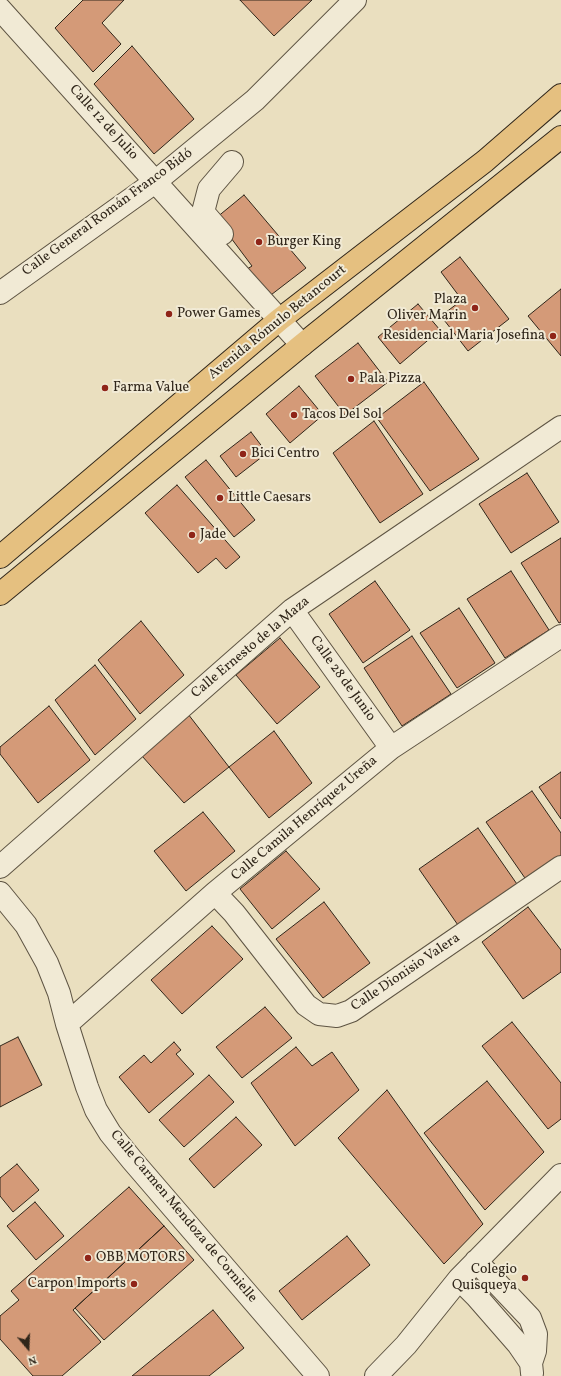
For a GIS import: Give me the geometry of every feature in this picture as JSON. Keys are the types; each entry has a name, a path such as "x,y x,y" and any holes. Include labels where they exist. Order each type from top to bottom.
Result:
{"main road":[{"name":"Avenida Rómulo Betancourt","path":"0,557 279,320 485,161 561,95"},
{"path":"0,594 302,345 561,137"}],"street":[{"name":"Calle General Román Franco Bidó","path":"0,293 155,182 255,100 355,0"},
{"name":"Calle 12 de Julio","path":"0,9 302,345"},
{"path":"232,162 209,189 203,212 246,261 235,271"},
{"name":"Calle Ernesto de la Maza","path":"0,867 292,610 561,428"},
{"name":"Calle 28 de Junio","path":"292,610 391,748"},
{"name":"Calle Camila Henríquez Ureña","path":"67,1024 215,893 391,748 561,636"},
{"name":"Calle Dionisio Valera","path":"215,893 234,913 306,1004 319,1014 337,1016 352,1011 561,867"},
{"name":"Calle Carmen Mendoza de Cornielle","path":"0,894 26,925 47,963 59,993 87,1087 96,1110 110,1133 318,1376"},
{"path":"376,1376 406,1345 459,1279 561,1175"},
{"path":"476,1261 530,1318 536,1334 532,1369"},
{"path":"459,1279 510,1334 532,1369"}],"building":[{"path":"83,0 124,0 102,23 121,44 93,72 55,28"},
{"path":"240,0 312,0 274,36"},
{"path":"132,46 194,119 154,154 94,84"},
{"name":"Burger King","path":"244,195 306,268 267,298 244,271 252,266 216,218"},
{"name":"Plaza Oliver Marin","path":"460,257 509,319 468,351 441,316 462,300 441,272"},
{"name":"Residencial Maria Josefina","path":"561,289 561,356 528,316"},
{"path":"418,304 440,330 400,364 378,337"},
{"name":"Pala Pizza","path":"358,343 388,382 345,415 315,376"},
{"path":"424,382 479,459 430,491 377,418"},
{"name":"Tacos Del Sol","path":"299,386 323,415 290,443 266,414"},
{"path":"374,421 423,494 380,523 333,453"},
{"name":"Bici Centro","path":"251,432 267,453 236,477 220,456"},
{"name":"Little Caesars","path":"206,460 255,520 234,537 185,477"},
{"path":"527,473 559,522 511,553 479,504"},
{"name":"Jade","path":"177,485 240,557 226,569 216,558 198,573 145,513"},
{"path":"561,538 561,622 559,623 521,563"},
{"path":"511,571 549,630 505,658 467,599"},
{"path":"375,581 410,630 363,663 329,614"},
{"path":"459,608 495,663 457,688 420,633"},
{"path":"141,621 184,675 140,714 98,660"},
{"path":"412,636 451,694 402,726 364,668"},
{"path":"280,638 320,687 277,724 236,675"},
{"path":"95,665 136,719 95,755 55,700"},
{"path":"49,706 90,760 38,803 0,754 0,747"},
{"path":"188,714 229,767 184,803 142,756"},
{"path":"274,731 312,783 269,818 229,767"},
{"path":"561,772 561,819 539,787"},
{"path":"532,791 561,833 561,858 527,881 486,822"},
{"path":"203,812 235,851 186,891 154,851"},
{"path":"478,828 519,887 460,928 419,869"},
{"path":"286,851 320,889 272,929 240,889"},
{"path":"324,902 370,963 323,998 276,939"},
{"path":"528,907 561,950 561,972 523,999 482,942"},
{"path":"212,926 243,959 182,1014 151,980"},
{"path":"265,1007 292,1038 242,1078 216,1047"},
{"path":"512,1022 561,1083 561,1119 548,1129 482,1046"},
{"path":"18,1037 42,1085 0,1107 0,1046"},
{"path":"174,1042 181,1050 176,1054 194,1074 149,1113 119,1077 144,1055 151,1063"},
{"path":"296,1047 312,1066 332,1052 359,1090 295,1146 251,1083"},
{"path":"209,1075 234,1102 184,1147 159,1120"},
{"path":"487,1081 544,1152 485,1210 424,1133"},
{"path":"387,1090 483,1224 444,1264 338,1138"},
{"path":"236,1117 262,1145 214,1188 189,1159"},
{"path":"17,1164 39,1190 13,1212 0,1196 0,1178"},
{"name":"OBB MOTORS","path":"129,1187 164,1226 73,1310 101,1342 62,1376 33,1376 0,1339 0,1316 19,1300 11,1291"},
{"path":"35,1202 64,1236 36,1260 7,1226"},
{"name":"Carpon Imports","path":"164,1226 194,1260 104,1340 75,1308"},
{"path":"347,1236 370,1265 302,1320 279,1291"},
{"path":"213,1310 244,1348 209,1376 132,1376"}],"place":[{"name":"Burger King","path":"259,242"},
{"name":"Plaza Oliver Marin","path":"475,308"},
{"name":"Power Games","path":"169,314"},
{"name":"Residencial Maria Josefina","path":"553,336"},
{"name":"Pala Pizza","path":"351,379"},
{"name":"Farma Value","path":"105,388"},
{"name":"Tacos Del Sol","path":"294,415"},
{"name":"Bici Centro","path":"243,454"},
{"name":"Little Caesars","path":"220,498"},
{"name":"Jade","path":"192,535"},
{"name":"OBB MOTORS","path":"88,1258"},
{"name":"Colegio Quisqueya","path":"525,1278"},
{"name":"Carpon Imports","path":"134,1284"}]}
